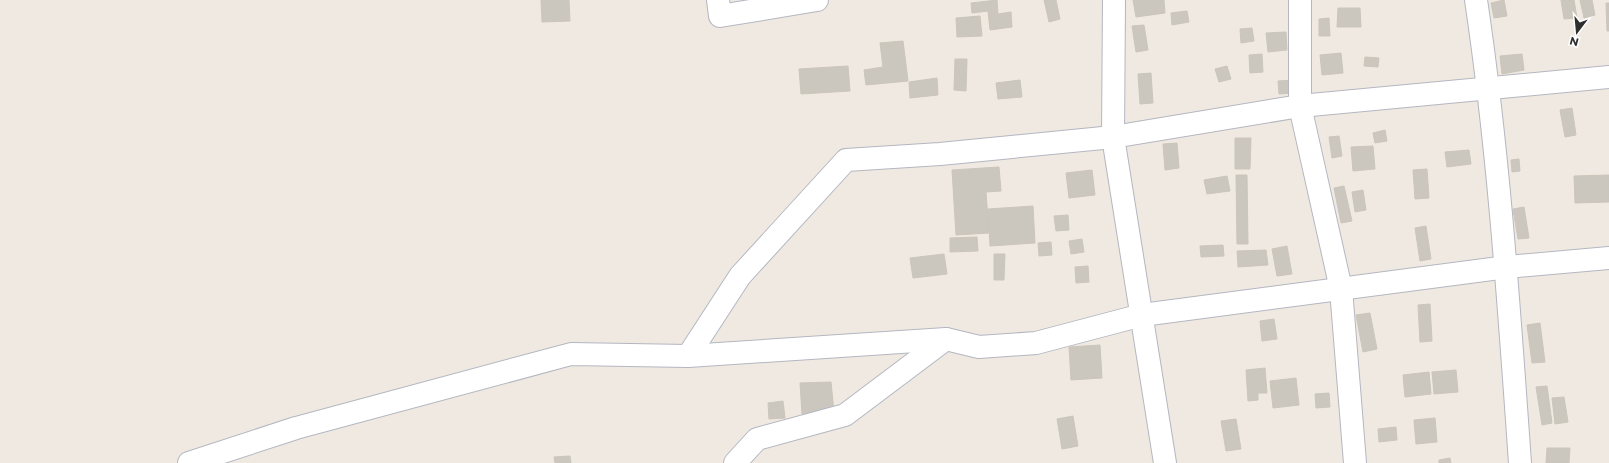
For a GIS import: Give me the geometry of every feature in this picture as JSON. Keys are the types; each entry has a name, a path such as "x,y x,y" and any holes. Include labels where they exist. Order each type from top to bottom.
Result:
{"street":[{"path":"718,0 720,16 817,0"},
{"path":"1114,0 1113,137 1165,463"},
{"path":"1300,0 1300,106 1341,289 1355,463"},
{"path":"1476,0 1489,89 1506,267 1520,463"},
{"path":"688,356 740,276 846,160 940,154 1113,137 1300,106 1609,77"},
{"path":"189,463 296,428 571,354 688,356 946,339 979,347 1036,343 1142,315 1506,267 1609,258"},
{"path":"735,463 757,440 844,415 946,339"}],"building":[{"path":"541,0 569,0 570,21 542,22"},
{"path":"997,0 998,14 1011,12 1012,27 990,30 988,11 972,13 971,3"},
{"path":"1044,0 1056,0 1060,19 1049,22"},
{"path":"1133,0 1164,0 1165,13 1136,17"},
{"path":"1504,0 1507,16 1494,18 1491,3"},
{"path":"1561,0 1574,0 1577,18 1564,19"},
{"path":"1580,0 1592,0 1595,15 1584,18"},
{"path":"1606,3 1609,3 1609,31 1607,31"},
{"path":"1338,8 1360,8 1361,27 1337,27"},
{"path":"1187,11 1189,22 1172,25 1171,13"},
{"path":"980,16 982,36 957,37 956,18"},
{"path":"1329,18 1330,36 1319,36 1319,19"},
{"path":"1144,25 1148,50 1136,52 1132,26"},
{"path":"1252,28 1254,41 1241,43 1240,29"},
{"path":"1286,32 1287,50 1268,52 1266,33"},
{"path":"903,41 908,81 866,85 864,70 883,67 880,43"},
{"path":"1341,53 1343,73 1322,75 1320,55"},
{"path":"1262,54 1263,72 1250,73 1249,55"},
{"path":"1522,54 1524,70 1502,74 1500,56"},
{"path":"1365,57 1379,58 1378,67 1364,66"},
{"path":"955,59 967,59 966,91 954,90"},
{"path":"848,66 850,91 801,94 799,69"},
{"path":"1227,66 1231,79 1219,82 1215,69"},
{"path":"1151,73 1153,103 1140,104 1138,74"},
{"path":"937,78 938,95 910,98 909,82"},
{"path":"1020,80 1022,97 998,99 996,83"},
{"path":"1293,80 1294,93 1279,94 1278,81"},
{"path":"1572,108 1576,135 1565,137 1560,110"},
{"path":"1385,130 1387,141 1375,143 1373,133"},
{"path":"1339,136 1342,156 1332,158 1329,137"},
{"path":"1235,138 1251,138 1250,169 1235,169"},
{"path":"1177,143 1179,168 1165,170 1163,144"},
{"path":"1373,146 1375,169 1353,171 1351,147"},
{"path":"1469,150 1471,164 1447,167 1445,152"},
{"path":"1519,159 1520,171 1512,172 1511,160"},
{"path":"999,167 1001,191 986,192 989,233 956,235 952,170"},
{"path":"1427,169 1429,198 1415,199 1413,170"},
{"path":"1092,170 1095,195 1069,198 1066,173"},
{"path":"1236,175 1247,175 1248,244 1237,244"},
{"path":"1609,175 1609,202 1575,203 1574,176"},
{"path":"1227,176 1230,191 1207,194 1204,180"},
{"path":"1344,186 1352,221 1341,223 1334,188"},
{"path":"1363,190 1366,210 1355,212 1352,192"},
{"path":"1033,206 1035,243 990,246 988,209"},
{"path":"1524,207 1529,238 1518,239 1513,209"},
{"path":"1068,215 1069,230 1056,231 1054,216"},
{"path":"1426,226 1431,259 1420,261 1415,228"},
{"path":"977,237 978,251 950,252 950,238"},
{"path":"1082,239 1084,252 1071,254 1069,241"},
{"path":"1051,242 1052,255 1039,256 1038,243"},
{"path":"1223,245 1224,256 1201,257 1200,246"},
{"path":"1287,246 1292,274 1277,276 1272,249"},
{"path":"1266,250 1268,265 1238,267 1237,251"},
{"path":"944,254 947,274 913,278 910,258"},
{"path":"994,254 1005,254 1004,280 994,280"},
{"path":"1088,266 1089,282 1076,283 1075,267"},
{"path":"1430,304 1432,341 1420,342 1418,305"},
{"path":"1370,313 1377,349 1363,352 1356,315"},
{"path":"1274,319 1277,339 1262,341 1260,321"},
{"path":"1540,323 1545,362 1532,363 1527,325"},
{"path":"1100,345 1102,378 1071,380 1069,347"},
{"path":"1265,368 1267,393 1258,393 1258,400 1248,401 1246,370"},
{"path":"1456,370 1458,392 1434,394 1432,372"},
{"path":"1429,372 1431,394 1405,397 1403,375"},
{"path":"1296,378 1299,405 1273,408 1270,381"},
{"path":"831,382 834,412 802,414 800,383"},
{"path":"1547,386 1552,423 1542,425 1536,387"},
{"path":"1329,393 1330,407 1316,408 1315,394"},
{"path":"1564,397 1568,422 1555,424 1552,398"},
{"path":"783,401 785,418 769,419 768,403"},
{"path":"1073,416 1078,446 1062,449 1057,419"},
{"path":"1435,418 1437,442 1416,444 1414,420"},
{"path":"1236,419 1241,449 1226,451 1221,421"},
{"path":"1396,427 1397,440 1379,442 1378,429"},
{"path":"1547,448 1570,448 1569,463 1546,463"},
{"path":"570,456 571,463 555,463 554,457"},
{"path":"1450,458 1451,463 1439,463 1439,460"}]}
